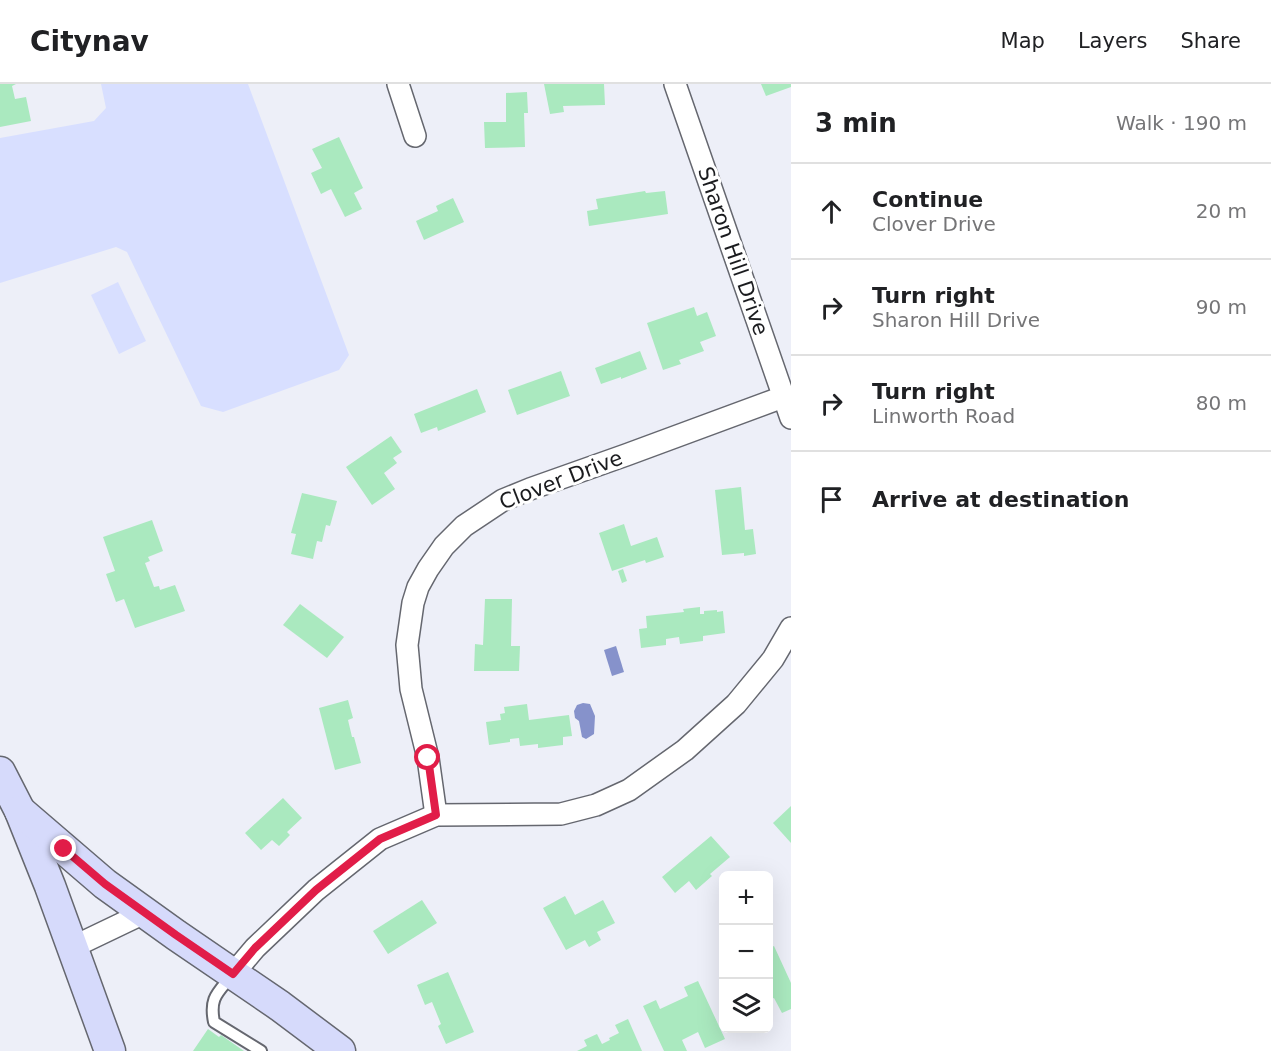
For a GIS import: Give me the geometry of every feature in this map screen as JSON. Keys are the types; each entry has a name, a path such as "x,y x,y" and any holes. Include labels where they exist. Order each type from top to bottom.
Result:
{"main road":[{"path":"0,772 20,811 73,947 110,1051"},
{"path":"20,811 105,884 280,1006 325,1044"}],"street":[{"path":"398,84 415,136"},
{"name":"Sharon Hill Drive","path":"675,84 791,418"},
{"name":"Clover Drive","path":"436,815 428,758 411,689 407,645 413,603 418,587 444,546 464,526 503,500 783,397"},
{"path":"233,974 255,948 316,890 380,839 436,815 561,814 596,805 630,790 686,750 736,704 772,659 791,628"},
{"path":"73,947 144,913"}],"lane":[{"path":"233,974 214,998 211,1009 214,1022 261,1051"}],"shaded area":[{"path":"101,84 248,84 349,355 339,370 223,412 201,406 127,252 116,247 0,283 0,138 94,121 106,108"},
{"path":"118,282 146,341 119,354 91,295"}],"water":[{"path":"616,646 624,672 612,676 604,650"},
{"path":"590,704 595,716 594,734 586,739 582,737 579,721 575,718 574,711 577,705"}],"building":[{"path":"0,84 16,84 12,86 15,99 26,97 31,121 0,127"},
{"path":"544,84 604,84 605,105 563,106 564,112 550,114"},
{"path":"761,84 791,84 791,87 766,96"},
{"path":"527,92 528,113 524,113 525,147 485,148 484,122 506,122 506,93"},
{"path":"339,137 363,188 354,193 362,209 345,217 331,189 321,194 311,173 322,168 312,149"},
{"path":"645,191 646,193 665,191 668,214 589,226 587,211 598,209 596,199"},
{"path":"453,198 464,222 424,240 416,221 438,211 436,206"},
{"path":"694,307 697,316 707,312 716,336 700,342 704,351 679,360 681,364 663,370 647,323"},
{"path":"640,351 647,369 601,384 595,368"},
{"path":"561,371 570,396 517,415 508,390"},
{"path":"477,389 486,412 438,431 437,427 421,433 414,414"},
{"path":"391,436 402,452 393,458 397,463 384,473 395,489 372,505 346,467"},
{"path":"741,487 745,530 753,529 756,554 722,555 715,490"},
{"path":"302,493 337,501 330,526 326,525 322,542 317,541 313,559 291,554 296,534 291,533"},
{"path":"152,520 163,551 148,557 150,561 145,563 154,587 159,586 160,590 175,585 185,611 135,628 124,599 116,602 106,574 115,571 103,537"},
{"path":"624,524 631,546 657,537 664,557 646,563 645,560 612,571 599,533"},
{"path":"623,569 627,581 622,583 618,571"},
{"path":"485,599 512,599 511,646 520,646 519,671 474,671 475,644 483,645"},
{"path":"300,604 344,637 327,658 283,625"},
{"path":"700,607 700,614 704,614 704,611 723,611 725,633 703,636 703,641 680,644 679,637 666,639 666,645 641,648 639,629 647,628 646,616 684,612 683,609"},
{"path":"348,700 353,718 348,720 361,763 335,770 319,708"},
{"path":"527,704 529,720 569,715 572,736 563,737 563,745 538,748 538,744 520,746 519,738 510,739 510,742 489,745 486,722 501,720 500,714 505,713 504,707"},
{"path":"283,798 302,818 287,832 290,835 279,846 272,840 261,850 245,833"},
{"path":"791,806 791,843 773,823"},
{"path":"711,836 730,857 696,890 689,881 675,893 662,877"},
{"path":"565,896 575,915 603,900 615,923 597,932 601,940 589,947 585,940 566,950 543,908"},
{"path":"422,900 437,923 388,954 373,931"},
{"path":"773,946 791,983 791,1009 782,1013 773,998"},
{"path":"448,972 474,1032 446,1044 438,1026 441,1024 432,1002 425,1005 417,985"},
{"path":"698,981 719,1026 719,1033 722,1033 725,1039 705,1048 698,1032 682,1040 687,1051 664,1051 643,1006 656,1000 660,1009 688,996 684,987"},
{"path":"628,1019 642,1051 577,1051 587,1046 584,1040 597,1034 602,1044 610,1040 609,1038 619,1033 615,1025"},
{"path":"208,1029 219,1037 221,1035 244,1051 193,1051"}],"route":[{"path":"64,849 105,884 233,974 255,948 316,890 380,839 436,815 428,758"}]}
